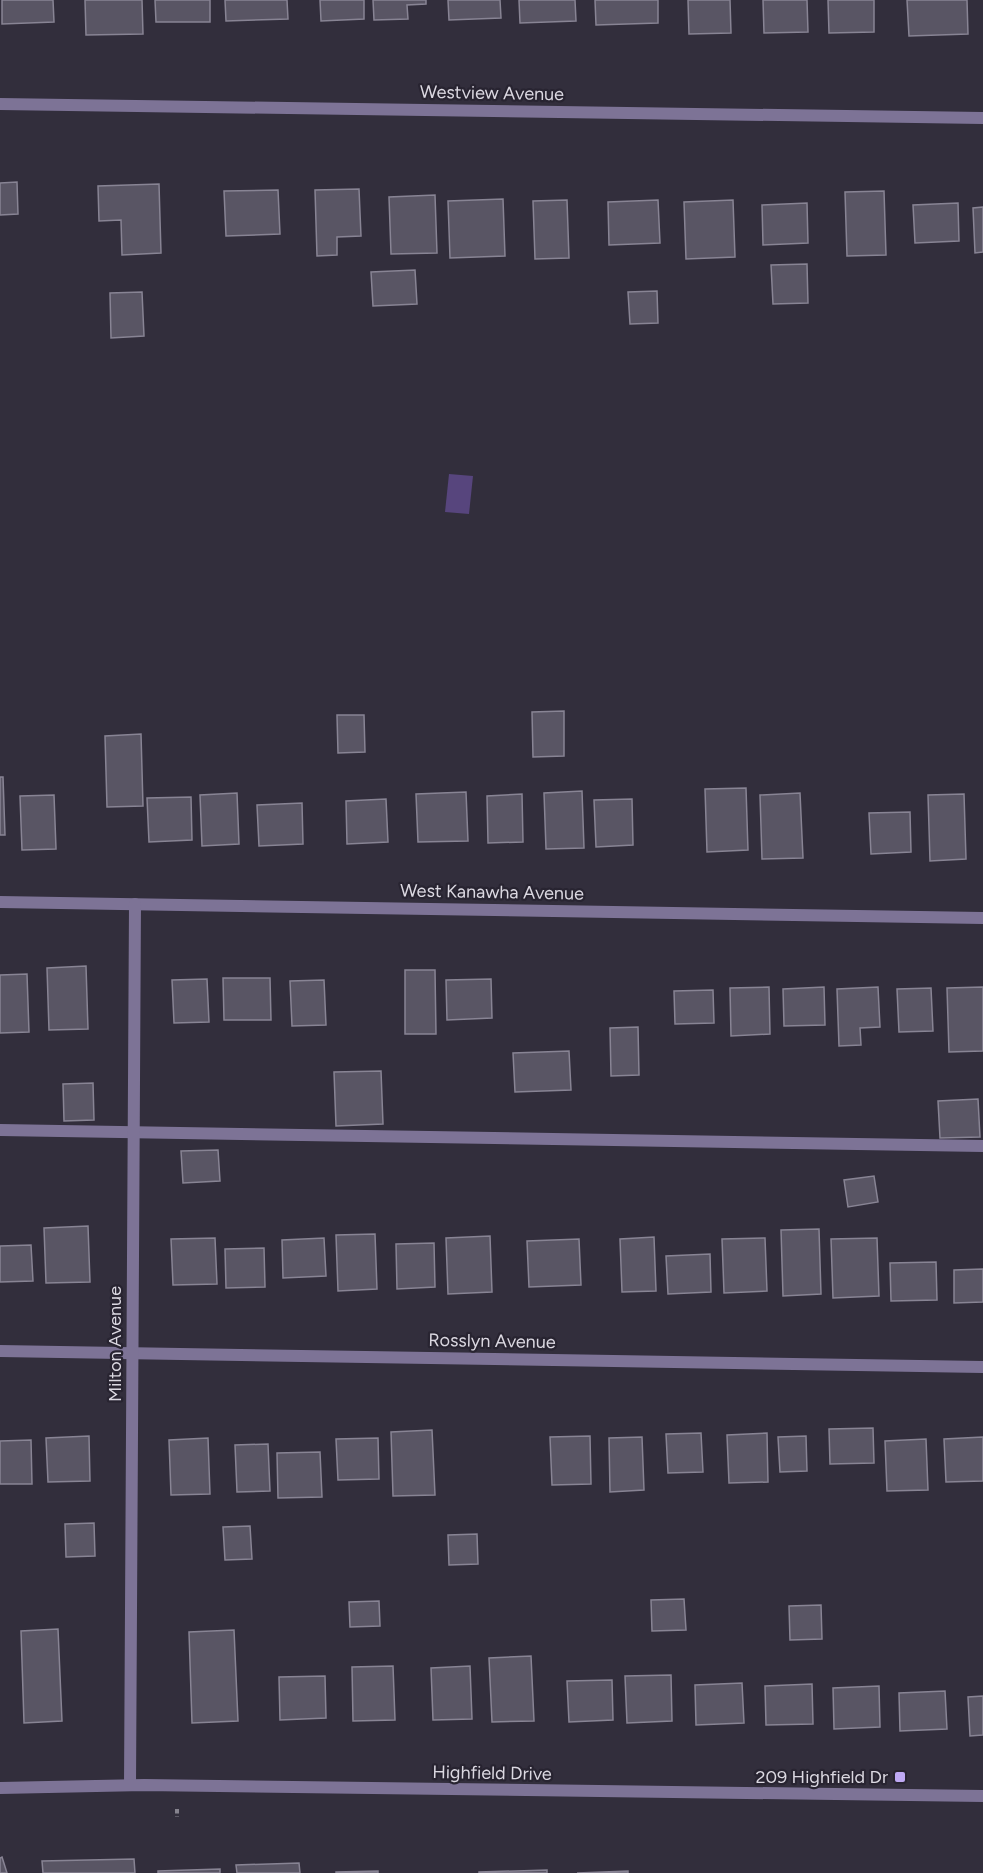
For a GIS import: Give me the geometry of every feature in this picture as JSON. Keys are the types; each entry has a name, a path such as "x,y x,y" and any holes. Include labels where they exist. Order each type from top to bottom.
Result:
{"street":[{"name":"Westview Avenue","path":"0,104 983,118"},
{"name":"West Kanawha Avenue","path":"0,902 983,918"},
{"name":"Milton Avenue","path":"130,1785 135,904"},
{"path":"0,1130 983,1146"},
{"name":"Rosslyn Avenue","path":"0,1351 983,1367"},
{"name":"Highfield Drive","path":"0,1788 130,1785 983,1796"}],"path":[{"path":"177,1809 177,1817"}],"shaded area":[{"path":"449,474 473,476 469,514 445,512"}],"building":[{"path":"2,0 53,0 54,22 2,24"},
{"path":"85,0 142,0 143,34 86,35"},
{"path":"155,0 210,0 210,22 156,22"},
{"path":"225,0 287,0 288,19 226,21"},
{"path":"320,0 364,0 364,19 321,21"},
{"path":"373,0 426,0 426,4 407,5 408,19 374,20"},
{"path":"448,0 500,0 501,18 449,20"},
{"path":"519,0 575,0 576,21 520,23"},
{"path":"595,0 658,0 658,23 596,25"},
{"path":"688,0 730,0 731,33 689,34"},
{"path":"763,0 807,0 808,32 764,33"},
{"path":"828,0 874,0 874,32 829,33"},
{"path":"907,0 967,0 968,34 909,36"},
{"path":"17,182 18,214 0,215 0,183"},
{"path":"159,184 161,253 122,255 121,220 99,221 98,186"},
{"path":"359,189 361,236 337,237 337,255 317,256 315,190"},
{"path":"278,190 280,234 226,236 224,191"},
{"path":"884,191 886,255 847,256 845,192"},
{"path":"435,195 437,253 391,254 389,197"},
{"path":"503,199 505,256 450,258 448,201"},
{"path":"567,200 569,258 535,259 533,201"},
{"path":"658,200 660,243 609,245 608,202"},
{"path":"733,200 735,257 686,259 684,202"},
{"path":"807,203 808,243 763,245 762,205"},
{"path":"958,203 959,241 915,243 913,205"},
{"path":"983,207 983,252 975,253 973,208"},
{"path":"807,264 808,303 773,304 771,265"},
{"path":"415,270 417,304 373,306 371,272"},
{"path":"657,291 658,323 630,324 628,292"},
{"path":"142,292 144,336 111,338 110,293"},
{"path":"564,711 564,756 533,757 532,712"},
{"path":"337,715 364,715 365,752 338,753"},
{"path":"141,734 143,806 107,807 105,736"},
{"path":"0,777 3,777 5,835 0,835"},
{"path":"746,788 748,850 707,852 705,789"},
{"path":"582,791 584,848 546,849 544,793"},
{"path":"466,792 468,841 418,842 416,794"},
{"path":"237,793 239,844 202,846 200,795"},
{"path":"800,793 803,858 762,859 760,795"},
{"path":"522,794 523,842 488,843 487,796"},
{"path":"964,794 966,859 930,861 928,795"},
{"path":"54,795 56,849 22,850 20,796"},
{"path":"191,797 192,840 149,842 147,798"},
{"path":"386,799 388,842 347,844 346,801"},
{"path":"632,799 633,845 596,847 594,800"},
{"path":"302,803 303,844 259,846 257,805"},
{"path":"910,812 911,852 871,854 869,813"},
{"path":"86,966 88,1029 49,1030 47,968"},
{"path":"405,970 435,970 436,1034 405,1034"},
{"path":"27,974 29,1032 0,1033 0,975"},
{"path":"223,978 270,978 271,1020 224,1020"},
{"path":"207,979 209,1022 174,1023 172,980"},
{"path":"491,979 492,1018 447,1020 446,980"},
{"path":"324,980 326,1025 292,1026 290,981"},
{"path":"769,987 770,1034 731,1036 730,988"},
{"path":"824,987 825,1025 784,1026 783,989"},
{"path":"878,987 880,1027 860,1028 861,1045 839,1046 837,989"},
{"path":"983,987 983,1051 949,1052 947,988"},
{"path":"931,988 933,1031 899,1032 897,989"},
{"path":"713,990 714,1023 675,1024 674,991"},
{"path":"638,1027 639,1075 611,1076 610,1028"},
{"path":"569,1051 571,1090 515,1092 513,1053"},
{"path":"381,1071 383,1124 336,1126 334,1072"},
{"path":"93,1083 94,1120 64,1121 63,1084"},
{"path":"978,1099 980,1137 940,1138 938,1101"},
{"path":"218,1150 220,1181 183,1183 181,1151"},
{"path":"874,1176 878,1202 848,1207 844,1180"},
{"path":"88,1226 90,1282 46,1283 44,1228"},
{"path":"819,1229 821,1294 783,1296 781,1230"},
{"path":"375,1234 377,1289 338,1291 336,1235"},
{"path":"490,1236 492,1292 448,1294 446,1238"},
{"path":"654,1237 656,1291 622,1292 620,1239"},
{"path":"215,1238 217,1284 173,1285 171,1239"},
{"path":"324,1238 326,1276 283,1278 282,1240"},
{"path":"765,1238 767,1291 724,1293 722,1239"},
{"path":"877,1238 879,1296 833,1298 831,1239"},
{"path":"579,1239 581,1285 529,1287 527,1241"},
{"path":"434,1243 435,1287 397,1289 396,1244"},
{"path":"31,1245 33,1281 0,1282 0,1246"},
{"path":"264,1248 265,1287 226,1288 225,1249"},
{"path":"710,1254 711,1292 668,1294 666,1256"},
{"path":"936,1262 937,1300 891,1301 890,1263"},
{"path":"983,1269 983,1302 954,1303 954,1270"},
{"path":"873,1428 874,1463 830,1464 829,1429"},
{"path":"432,1430 435,1495 393,1496 391,1432"},
{"path":"701,1433 703,1472 668,1473 666,1434"},
{"path":"767,1433 768,1482 729,1483 727,1435"},
{"path":"89,1436 90,1481 48,1482 46,1438"},
{"path":"590,1436 591,1484 552,1485 550,1437"},
{"path":"806,1436 807,1471 780,1472 778,1437"},
{"path":"642,1437 644,1490 610,1492 609,1438"},
{"path":"983,1437 983,1481 946,1482 944,1439"},
{"path":"208,1438 210,1494 171,1495 169,1440"},
{"path":"378,1438 379,1479 338,1480 336,1439"},
{"path":"926,1439 928,1490 887,1491 885,1441"},
{"path":"31,1440 32,1484 0,1484 0,1441"},
{"path":"268,1444 270,1491 237,1492 235,1445"},
{"path":"320,1452 322,1497 278,1498 277,1453"},
{"path":"94,1523 95,1556 66,1557 65,1524"},
{"path":"250,1526 252,1559 225,1560 223,1527"},
{"path":"477,1534 478,1564 449,1565 448,1535"},
{"path":"684,1599 686,1630 652,1631 651,1600"},
{"path":"379,1601 380,1626 350,1627 349,1602"},
{"path":"821,1605 822,1639 790,1640 789,1606"},
{"path":"58,1629 62,1721 24,1723 21,1631"},
{"path":"234,1630 238,1721 192,1723 189,1632"},
{"path":"531,1656 534,1721 492,1722 489,1658"},
{"path":"393,1666 395,1720 353,1721 352,1667"},
{"path":"470,1666 472,1719 433,1720 431,1668"},
{"path":"671,1675 672,1721 627,1723 625,1676"},
{"path":"325,1676 326,1718 280,1720 279,1677"},
{"path":"612,1680 613,1720 569,1722 567,1681"},
{"path":"742,1683 744,1723 696,1725 695,1685"},
{"path":"812,1684 813,1724 766,1725 765,1686"},
{"path":"879,1686 880,1727 834,1729 833,1688"},
{"path":"945,1691 947,1729 900,1731 899,1693"},
{"path":"983,1696 983,1735 970,1736 968,1697"},
{"path":"2,1857 7,1873 0,1873 0,1858"},
{"path":"134,1859 135,1873 43,1873 42,1861"},
{"path":"299,1863 300,1873 237,1873 236,1865"},
{"path":"220,1869 220,1873 158,1873 158,1871"},
{"path":"547,1870 547,1873 479,1873 479,1872"},
{"path":"378,1871 378,1873 336,1873 336,1872"},
{"path":"628,1871 628,1873 577,1873"}],"place":[{"name":"209 Highfield Dr","path":"900,1777"}]}
